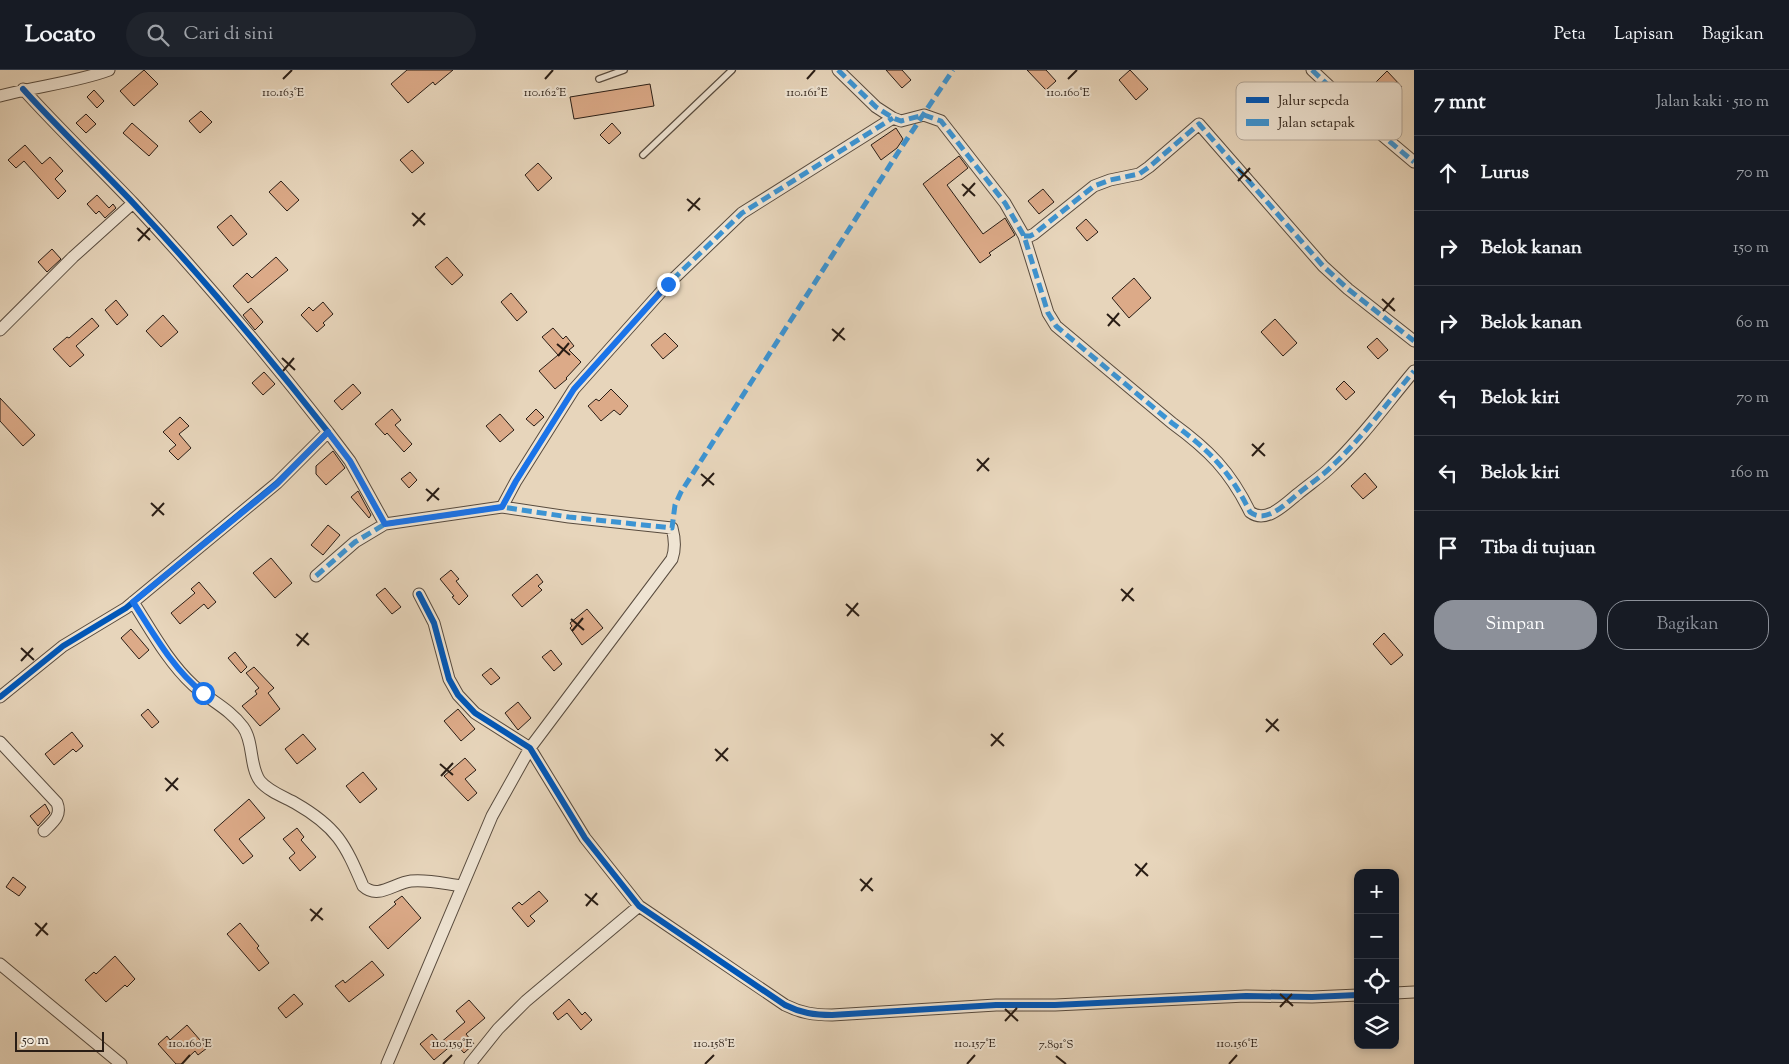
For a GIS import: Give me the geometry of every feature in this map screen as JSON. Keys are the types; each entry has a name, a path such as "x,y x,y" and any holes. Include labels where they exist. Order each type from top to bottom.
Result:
{"street":[{"path":"3,92 78,79 109,70"},
{"path":"838,70 876,107 892,118 900,121 924,115 941,121 1005,204 1024,236 1048,313 1056,326 1192,438 1218,462 1239,488 1250,512 1266,516 1277,510 1332,466 1414,371"},
{"path":"1312,70 1325,82"},
{"path":"23,90 133,203 236,318 350,461 385,524"},
{"path":"502,507 516,481 574,389 668,284 742,213 892,118"},
{"path":"1024,236 1034,234 1094,186 1110,180 1139,174 1199,124 1323,266 1348,289 1414,341"},
{"path":"1388,140 1414,162"},
{"path":"0,330 73,257 133,203"},
{"path":"0,697 63,646 133,602 277,484 328,432"},
{"path":"316,576 355,542 385,524 502,507 569,517 672,528 674,537 675,549 667,566 530,748 492,816 386,1064"},
{"path":"419,594 434,623 449,679 458,695 475,713 530,748 585,838 640,906 785,1006 812,1015 996,1005 1055,1005 1246,996 1312,997 1354,995"},
{"path":"133,602 184,676 231,714 244,728 259,780 330,827 348,851 363,886 375,892 403,882 414,881 462,886"},
{"path":"0,742 57,803 58,816 44,831"},
{"path":"470,1064 498,1029 526,1001 640,906"},
{"path":"0,964 121,1064"},
{"path":"1399,993 1414,992"}],"lane":[{"path":"599,79 624,70"},
{"path":"643,155 732,70"}],"building":[{"path":"144,70 158,84 134,106 120,91"},
{"path":"407,70 453,70 435,85 433,82 408,103 391,84"},
{"path":"886,70 902,70 911,80 902,88"},
{"path":"1027,70 1046,70 1056,81 1046,90"},
{"path":"1130,70 1148,89 1136,100 1119,80"},
{"path":"1387,71 1397,82 1376,82"},
{"path":"650,84 654,106 574,119 570,97"},
{"path":"94,90 104,101 97,108 87,97"},
{"path":"201,111 212,122 200,133 189,121"},
{"path":"86,114 96,124 86,133 76,123"},
{"path":"132,123 158,146 149,156 123,133"},
{"path":"612,123 621,133 609,144 600,135"},
{"path":"896,128 903,139 897,148 881,160 871,145"},
{"path":"25,145 42,164 50,157 63,171 55,179 66,191 58,199 24,161 16,168 8,160"},
{"path":"412,150 424,163 412,173 400,160"},
{"path":"959,156 968,168 947,185 983,234 1005,218 1015,235 989,253 991,255 980,263 923,184"},
{"path":"538,163 552,178 538,191 525,175"},
{"path":"281,181 299,200 287,211 269,192"},
{"path":"1043,189 1054,202 1039,214 1028,201"},
{"path":"97,195 109,208 113,204 116,208 105,218 99,211 96,214 87,204"},
{"path":"231,215 247,234 233,246 217,227"},
{"path":"1086,219 1098,232 1087,241 1076,228"},
{"path":"52,249 61,259 47,272 38,262"},
{"path":"276,257 288,270 248,303 233,286 247,273 252,278"},
{"path":"447,257 463,275 452,285 435,267"},
{"path":"1134,278 1151,298 1129,318 1112,298"},
{"path":"511,293 527,312 517,321 501,302"},
{"path":"116,300 128,315 117,325 105,310"},
{"path":"323,302 333,314 317,332 301,315 309,307 313,311"},
{"path":"251,308 263,322 255,330 243,315"},
{"path":"163,315 178,332 161,347 146,331"},
{"path":"92,318 99,326 76,346 84,355 70,367 53,349"},
{"path":"1275,319 1297,343 1283,356 1261,332"},
{"path":"553,328 563,339 566,336 574,346 569,350 581,362 567,379 555,389 539,371 558,355 542,337"},
{"path":"665,333 678,346 663,359 651,345"},
{"path":"1377,338 1388,350 1378,359 1367,347"},
{"path":"264,372 275,384 263,395 252,383"},
{"path":"1344,381 1355,392 1346,400 1336,389"},
{"path":"353,384 361,393 342,410 334,401"},
{"path":"611,389 628,406 620,415 614,410 601,421 588,406 596,399 599,401"},
{"path":"0,398 35,435 23,446 0,421"},
{"path":"392,409 401,420 395,425 412,444 404,452 387,433 385,435 375,424"},
{"path":"536,409 544,417 534,426 526,419"},
{"path":"500,414 514,430 500,442 486,426"},
{"path":"180,417 189,426 179,434 191,448 178,460 169,451 176,445 163,432"},
{"path":"333,451 345,468 326,485 316,474 316,466"},
{"path":"410,472 417,480 409,488 401,479"},
{"path":"1365,473 1377,487 1363,499 1351,486"},
{"path":"358,491 371,515 369,518 351,497"},
{"path":"328,525 340,535 323,555 311,545"},
{"path":"271,558 292,583 275,598 253,573"},
{"path":"451,570 459,579 456,581 468,596 459,605 440,579"},
{"path":"537,574 543,582 538,586 542,590 522,607 512,595"},
{"path":"199,582 216,602 208,609 204,604 180,624 171,613 195,593 191,589"},
{"path":"385,588 401,607 392,614 376,595"},
{"path":"587,609 603,628 582,645 570,628 572,626 570,623"},
{"path":"131,629 149,650 139,659 121,638"},
{"path":"1384,633 1403,655 1391,665 1373,644"},
{"path":"551,650 562,664 554,671 542,657"},
{"path":"235,652 247,667 241,673 228,658"},
{"path":"254,667 274,688 268,693 280,709 260,726 242,706 257,694 255,691 259,688 246,673"},
{"path":"491,668 500,678 491,685 482,675"},
{"path":"518,702 531,718 518,730 505,713"},
{"path":"148,709 159,722 152,728 141,715"},
{"path":"458,709 475,729 461,741 444,721"},
{"path":"72,732 83,746 76,752 73,749 54,765 45,754"},
{"path":"303,734 316,749 297,764 285,749"},
{"path":"465,758 476,770 465,779 477,793 468,801 444,776"},
{"path":"363,772 377,789 360,803 346,786"},
{"path":"249,799 265,818 239,839 253,856 243,864 214,830"},
{"path":"45,804 50,813 38,826 30,816"},
{"path":"297,828 304,837 301,840 316,857 300,871 289,858 295,853 283,839"},
{"path":"13,877 26,887 19,896 6,887"},
{"path":"539,891 548,901 530,916 535,921 528,927 512,908 519,902 522,905"},
{"path":"402,896 421,918 388,949 369,927 396,904 394,902"},
{"path":"240,923 259,946 257,948 269,963 259,971 227,934"},
{"path":"115,956 135,979 127,987 125,985 106,1002 85,980 94,972 96,974"},
{"path":"372,961 384,975 349,1002 335,986 343,980 345,983"},
{"path":"294,994 303,1004 286,1018 278,1008"},
{"path":"569,999 582,1015 585,1012 592,1020 581,1030 567,1013 558,1020 553,1013"},
{"path":"469,1000 485,1018 466,1034 474,1044 464,1053 456,1044 453,1044 434,1060 420,1044 432,1034 440,1043 465,1022 456,1011"},
{"path":"187,1025 207,1048 198,1055 195,1051 181,1064 176,1064 158,1044 167,1036 170,1040"}],"marked path":[{"path":"838,70 876,107 893,118 901,121 924,115 941,121 1005,203 1024,236 1048,313 1056,326 1208,452 1235,485 1250,512 1263,516 1276,511 1324,473 1354,444 1414,371"},
{"path":"316,576 355,542 385,524 502,507 569,517 672,528 675,505 681,492 899,151 953,70"},
{"path":"1312,70 1325,82"},
{"path":"502,507 516,481 574,389 668,284 742,213 893,118"},
{"path":"1024,236 1034,234 1094,186 1110,180 1139,174 1199,124 1323,266 1348,289 1414,341"},
{"path":"1388,140 1414,162"},
{"path":"328,432 350,461 385,524"}],"cycle path":[{"path":"0,697 63,646 126,608 277,483 328,432 209,287 134,204 23,89"},
{"path":"419,594 434,623 449,679 458,695 475,713 530,748 585,838 639,906 791,1008 819,1015 832,1015 996,1005 1055,1005 1246,996 1312,997 1354,995"}],"route":[{"path":"203,693 184,676 133,602 277,484 328,432 350,461 385,524 502,507 516,481 574,389 668,284"}]}
